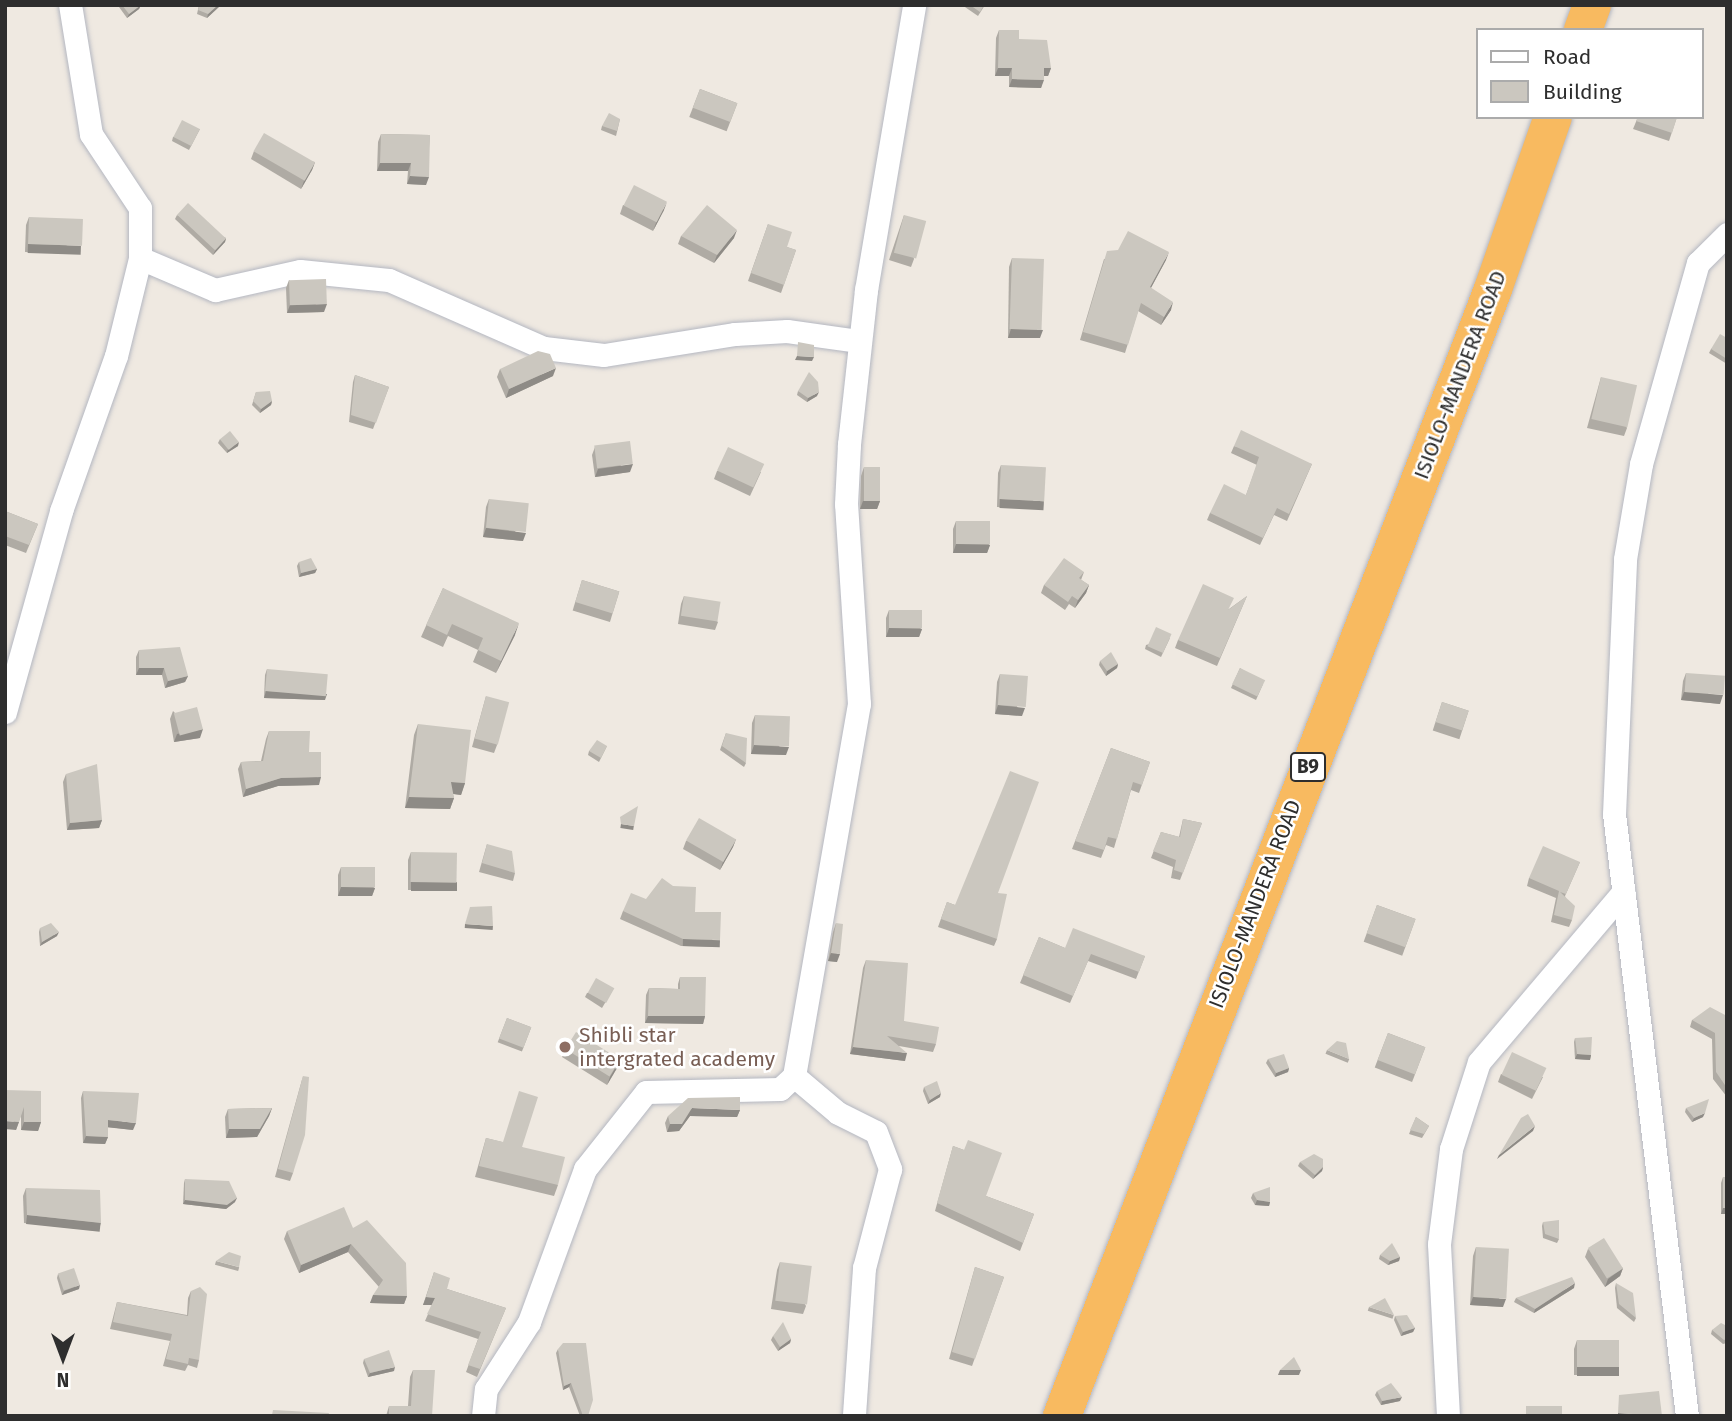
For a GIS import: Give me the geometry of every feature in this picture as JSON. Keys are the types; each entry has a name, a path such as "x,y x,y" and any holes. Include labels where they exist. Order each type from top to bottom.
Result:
{"highway":[{"path":"1584,28 1592,5"},
{"name":"ISIOLO-MANDERA ROAD","path":"1062,1416 1493,289 1552,119"}],"street":[{"path":"5,712 61,511 116,356 140,258 140,208 91,134 69,5"},
{"path":"483,1416 486,1388 529,1322 585,1169 646,1093 780,1089 794,1076 859,704 846,505 859,341 914,5"},
{"path":"1687,1416 1614,814 1625,559 1641,464 1698,263 1727,234"},
{"path":"140,258 215,290 300,271 389,280 544,348 604,355 735,334 788,331 859,341"},
{"path":"1448,1416 1439,1244 1451,1149 1479,1062 1623,892"},
{"path":"794,1076 838,1113 876,1132 890,1169 864,1268 854,1416"}],"building":[{"path":"122,5 141,5 129,14"},
{"path":"200,5 218,5 208,14 198,10"},
{"path":"970,5 984,5 980,12"},
{"path":"999,30 1019,30 1019,39 1047,40 1051,68 1044,68 1044,80 1012,79 1012,68 998,68"},
{"path":"700,89 737,103 730,122 693,108"},
{"path":"609,113 620,119 617,131 602,126"},
{"path":"1637,119 1676,119 1672,133 1636,121"},
{"path":"182,120 200,129 191,146 173,137"},
{"path":"264,133 315,162 305,181 254,151"},
{"path":"381,134 430,135 429,177 410,176 411,163 380,163"},
{"path":"634,185 667,202 657,222 624,205"},
{"path":"188,203 226,238 215,250 177,215"},
{"path":"707,205 737,230 717,255 681,236"},
{"path":"904,215 926,221 916,259 894,253"},
{"path":"29,217 83,219 82,246 28,244"},
{"path":"768,224 792,232 787,247 796,250 784,285 751,273"},
{"path":"1128,231 1169,252 1150,287 1173,302 1164,317 1141,303 1128,345 1083,332 1107,251 1118,250"},
{"path":"1012,258 1044,259 1042,330 1010,329"},
{"path":"326,279 327,304 290,305 289,280"},
{"path":"1720,334 1727,338 1727,359 1711,349"},
{"path":"798,342 814,345 814,357 797,356"},
{"path":"538,351 550,354 556,368 509,389 500,369"},
{"path":"809,372 818,382 819,392 808,398 798,391"},
{"path":"355,375 389,387 376,423 351,415"},
{"path":"1601,377 1637,385 1627,427 1591,419"},
{"path":"270,391 272,401 261,409 253,401 256,392"},
{"path":"1241,430 1312,464 1289,514 1277,508 1263,538 1210,513 1224,484 1246,495 1259,457 1234,446"},
{"path":"230,431 239,442 229,450 220,439"},
{"path":"630,441 633,464 597,468 594,445"},
{"path":"728,447 764,464 753,487 717,471"},
{"path":"1001,465 1046,467 1044,501 999,499"},
{"path":"864,467 880,467 880,501 864,501"},
{"path":"489,499 529,503 526,532 486,528"},
{"path":"5,511 38,524 29,545 5,536"},
{"path":"956,521 990,521 990,544 956,544"},
{"path":"311,558 317,569 301,573 299,562"},
{"path":"1064,558 1084,572 1079,578 1089,585 1078,600 1072,596 1068,602 1044,585"},
{"path":"582,580 619,591 613,613 575,602"},
{"path":"1203,584 1234,598 1228,610 1247,596 1220,658 1178,640"},
{"path":"443,588 519,623 501,661 478,650 483,638 452,624 447,635 426,625"},
{"path":"684,596 721,602 717,622 681,616"},
{"path":"889,610 922,610 922,628 889,628"},
{"path":"1156,627 1172,634 1163,653 1147,646"},
{"path":"180,647 188,676 168,681 164,668 139,668 139,650"},
{"path":"1111,652 1118,664 1107,671 1100,661"},
{"path":"1240,668 1265,680 1257,696 1232,684"},
{"path":"267,669 328,674 326,696 265,691"},
{"path":"1686,673 1725,676 1724,695 1685,692"},
{"path":"1000,674 1028,676 1026,707 998,705"},
{"path":"486,696 509,702 498,745 475,739"},
{"path":"1442,702 1469,711 1462,731 1436,722"},
{"path":"197,707 203,729 180,735 174,713"},
{"path":"755,715 790,716 789,746 754,745"},
{"path":"418,724 471,730 465,783 451,782 454,798 409,797"},
{"path":"269,731 310,731 309,752 321,752 321,777 281,778 246,789 241,762 263,761"},
{"path":"726,733 747,738 746,763 722,746"},
{"path":"597,740 607,746 601,758 589,751"},
{"path":"1111,748 1150,762 1142,785 1133,782 1117,839 1108,837 1104,850 1075,841"},
{"path":"97,764 102,820 70,823 66,774"},
{"path":"1010,771 1039,782 998,893 1007,894 997,939 941,919 947,902 955,905"},
{"path":"638,806 634,826 621,824 620,817"},
{"path":"699,818 736,840 723,862 686,841"},
{"path":"1183,819 1202,823 1183,873 1174,870 1176,860 1153,851 1161,832 1180,837"},
{"path":"487,844 512,851 515,873 482,863"},
{"path":"1543,846 1580,862 1566,894 1560,892 1575,906 1572,920 1554,915 1559,891 1529,878"},
{"path":"411,852 457,853 456,883 410,882"},
{"path":"341,867 375,867 375,887 341,887"},
{"path":"662,878 673,886 696,887 695,912 721,912 720,940 683,939 623,911 631,893 646,899"},
{"path":"1377,905 1416,919 1405,947 1367,933"},
{"path":"492,906 493,926 465,924 470,907"},
{"path":"51,923 59,932 42,942 40,928"},
{"path":"836,923 843,924 840,954 831,953"},
{"path":"1073,928 1145,956 1139,972 1091,954 1073,996 1023,975 1039,937 1065,948"},
{"path":"866,960 908,963 904,1021 939,1027 936,1044 887,1036 907,1053 853,1047"},
{"path":"680,977 706,977 705,1016 648,1016 649,988 680,989"},
{"path":"596,978 614,988 606,1003 588,993"},
{"path":"1710,1007 1727,1016 1727,1088 1716,1072 1715,1033 1692,1020"},
{"path":"507,1018 531,1027 523,1048 499,1039"},
{"path":"576,1032 620,1060 610,1077 565,1049"},
{"path":"1388,1033 1425,1047 1415,1074 1378,1060"},
{"path":"1592,1037 1591,1055 1577,1054 1575,1038"},
{"path":"1337,1041 1346,1043 1349,1059 1327,1050"},
{"path":"1512,1052 1546,1068 1536,1091 1501,1075"},
{"path":"1284,1054 1289,1068 1276,1073 1268,1059"},
{"path":"303,1076 309,1077 305,1135 293,1173 278,1169"},
{"path":"937,1081 941,1093 930,1100 924,1087"},
{"path":"5,1090 41,1091 41,1122 24,1122 24,1107 19,1122 5,1121"},
{"path":"83,1091 139,1093 136,1123 108,1120 108,1137 86,1136"},
{"path":"519,1091 538,1097 522,1147 565,1157 558,1185 479,1166 486,1138 503,1142"},
{"path":"740,1097 740,1110 692,1108 682,1124 670,1124 668,1116 688,1098"},
{"path":"1709,1099 1705,1113 1694,1118 1686,1108"},
{"path":"272,1108 260,1129 229,1129 228,1109"},
{"path":"1528,1114 1535,1126 1499,1155 1521,1118"},
{"path":"1416,1117 1429,1126 1424,1134 1410,1130"},
{"path":"968,1140 1002,1153 986,1196 1034,1214 1023,1243 937,1203 953,1146 964,1150"},
{"path":"1314,1154 1323,1159 1323,1167 1315,1175 1300,1162"},
{"path":"1723,1177 1727,1177 1727,1208 1723,1208"},
{"path":"185,1179 229,1181 237,1198 227,1205 185,1200"},
{"path":"1270,1187 1270,1202 1257,1200 1253,1193"},
{"path":"26,1188 100,1190 101,1223 27,1215"},
{"path":"344,1207 353,1228 367,1220 406,1263 407,1296 373,1295 383,1280 351,1244 301,1265 287,1231"},
{"path":"1559,1220 1559,1239 1545,1234 1543,1222"},
{"path":"1604,1238 1623,1269 1607,1279 1588,1248"},
{"path":"1392,1243 1400,1257 1390,1261 1380,1255"},
{"path":"1476,1247 1509,1249 1506,1299 1473,1297"},
{"path":"229,1252 241,1256 239,1267 216,1261"},
{"path":"780,1262 812,1266 807,1305 775,1301"},
{"path":"975,1267 1004,1277 975,1359 952,1352"},
{"path":"74,1268 80,1285 64,1291 58,1274"},
{"path":"434,1272 450,1278 447,1289 506,1308 480,1369 468,1365 481,1332 427,1314 435,1298 426,1297"},
{"path":"1572,1277 1575,1283 1535,1309 1516,1298"},
{"path":"1616,1283 1633,1293 1636,1318 1619,1304"},
{"path":"200,1287 207,1294 199,1360 189,1358 188,1364 166,1359 172,1334 113,1322 117,1302 188,1316 191,1291"},
{"path":"1385,1298 1394,1315 1369,1307"},
{"path":"1407,1315 1415,1328 1403,1332 1395,1316"},
{"path":"783,1322 791,1339 780,1347 773,1336"},
{"path":"1721,1323 1727,1326 1727,1339 1724,1340 1712,1330"},
{"path":"1577,1340 1619,1340 1619,1367 1577,1367"},
{"path":"563,1343 586,1343 593,1400 588,1416 583,1416 571,1383 564,1386 558,1349"},
{"path":"389,1350 395,1367 370,1373 364,1359"},
{"path":"1294,1357 1301,1370 1280,1370"},
{"path":"413,1370 435,1370 432,1416 389,1416 389,1406 411,1406"},
{"path":"1391,1383 1402,1397 1382,1401 1377,1391"},
{"path":"1659,1391 1662,1416 1618,1413 1619,1395"},
{"path":"1526,1406 1562,1406 1562,1416 1526,1416"},
{"path":"273,1410 329,1413 328,1416 274,1416"}],"place":[{"name":"Shibli star intergrated academy","path":"565,1047"}]}
